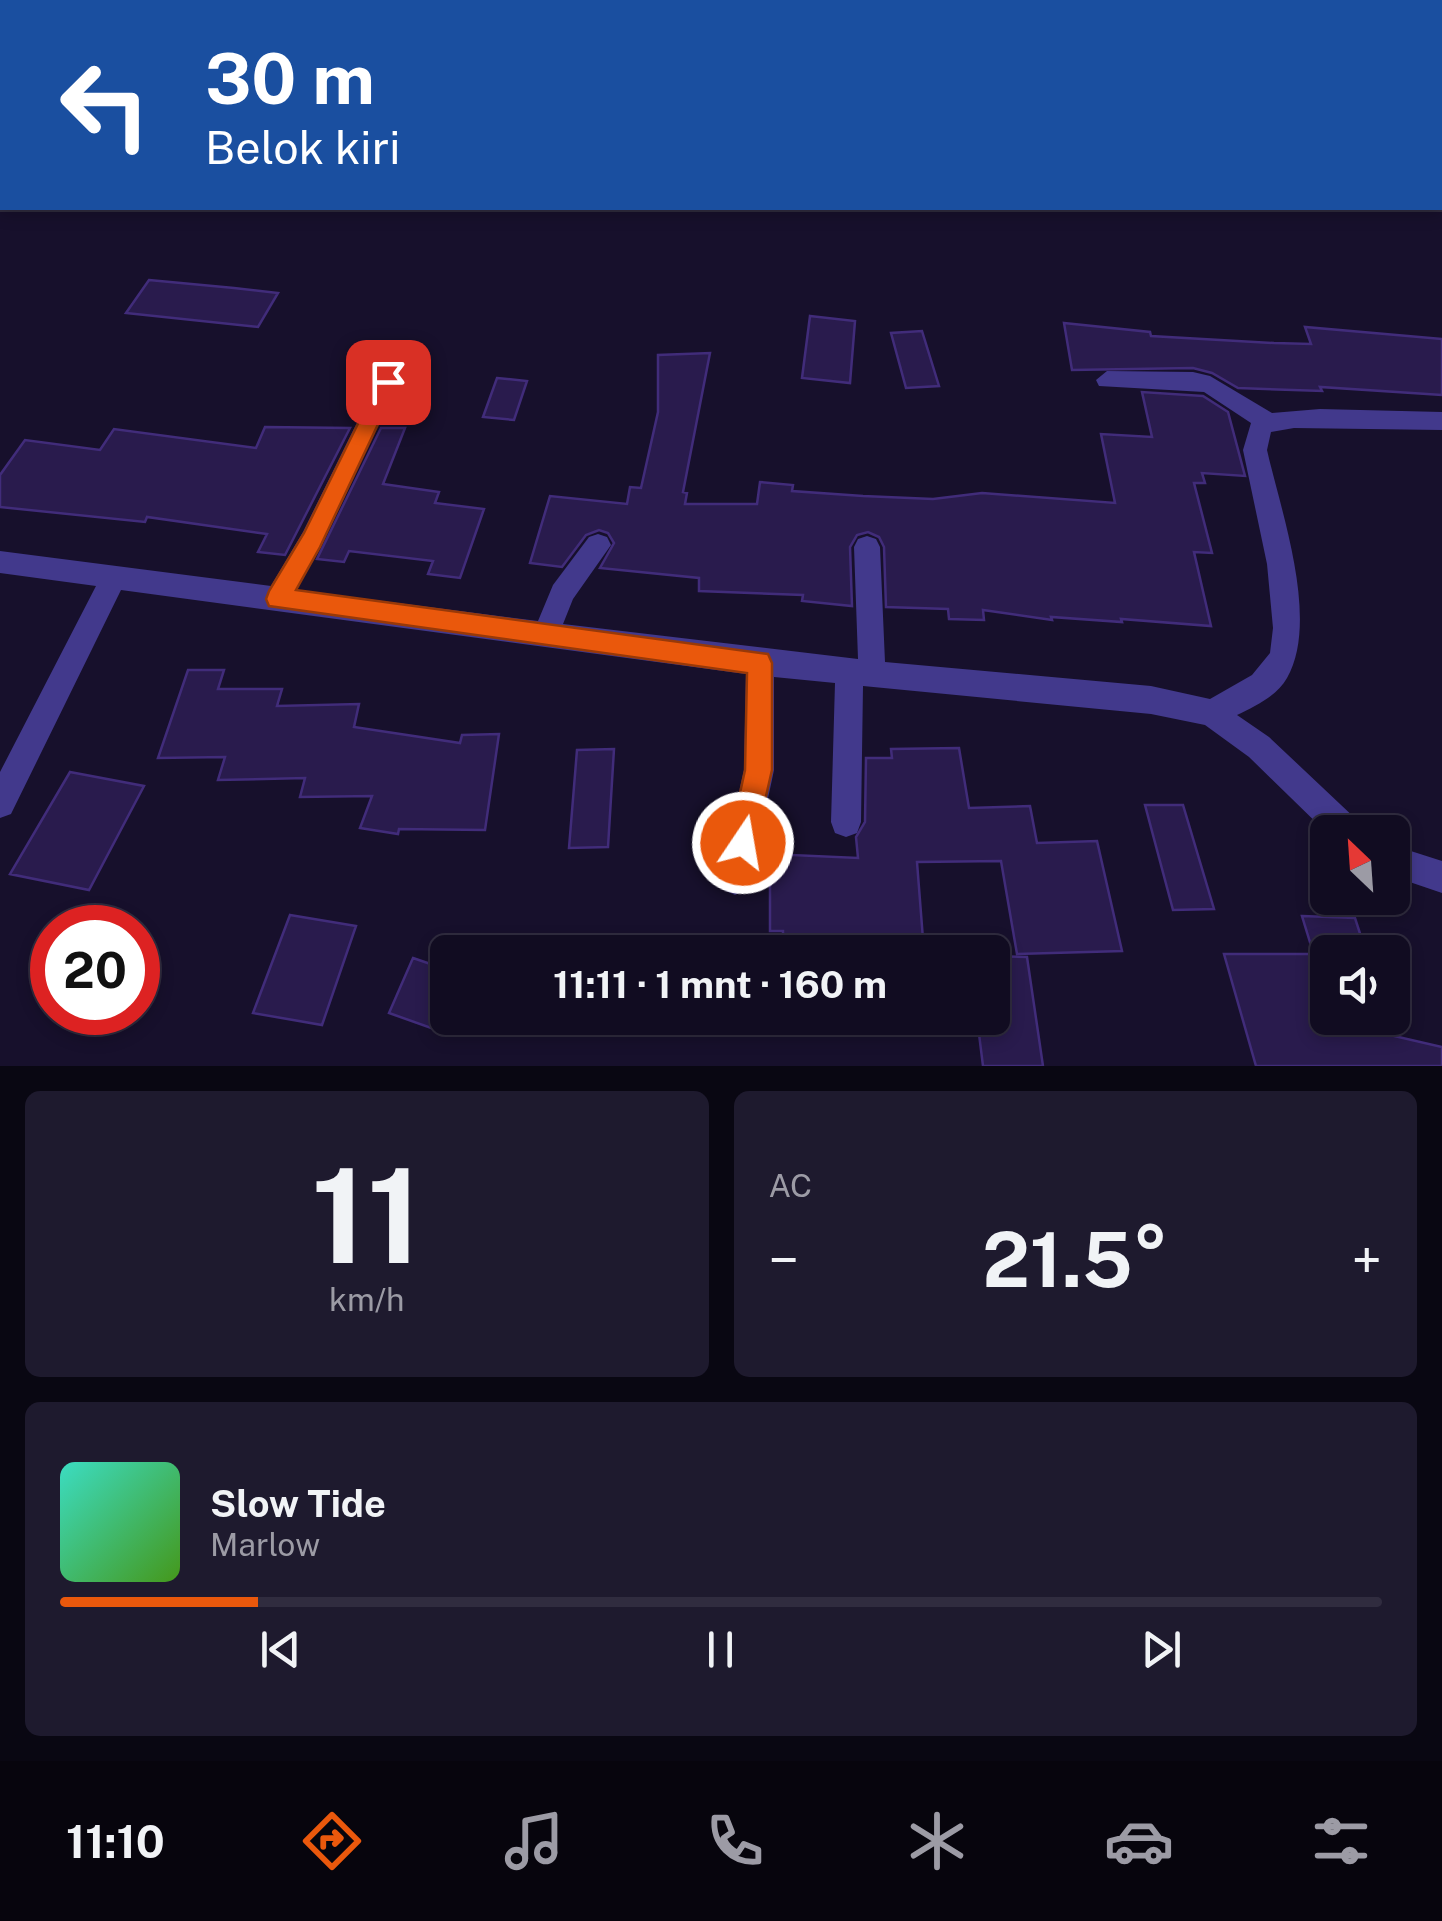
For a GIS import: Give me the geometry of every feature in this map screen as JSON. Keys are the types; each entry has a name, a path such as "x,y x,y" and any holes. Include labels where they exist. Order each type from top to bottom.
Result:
{"street":[{"path":"1108,380 1193,381 1210,385 1268,422 1442,421"},
{"path":"278,599 312,540 388,382"},
{"path":"1210,713 1260,686 1277,670 1286,653 1285,597 1255,450 1257,434 1268,422"},
{"path":"545,637 562,593 598,545"},
{"path":"846,822 867,547"},
{"path":"0,562 760,663 1151,700 1210,713 1259,747 1329,815"},
{"path":"0,803 114,577"},
{"path":"735,879 758,770 760,663"},
{"path":"1410,866 1442,877"}],"building":[{"path":"149,280 278,293 258,327 126,313"},
{"path":"810,316 855,321 850,383 802,378"},
{"path":"1064,323 1150,332 1151,336 1274,343 1311,344 1305,327 1442,339 1442,395 1320,387 1322,391 1238,388 1212,373 1193,368 1072,370"},
{"path":"922,331 939,386 906,388 891,333"},
{"path":"710,353 683,492 687,493 685,504 757,504 760,482 793,485 792,491 863,496 933,499 982,493 1115,503 1101,434 1152,437 1142,392 1203,396 1228,412 1245,476 1202,473 1205,483 1194,483 1212,553 1194,552 1211,626 1121,619 1122,622 1051,617 1052,620 983,610 984,620 949,619 948,609 886,607 884,547 879,537 868,532 857,535 850,547 852,606 802,601 803,595 699,591 699,578 600,568 614,543 608,533 599,530 586,535 562,567 530,563 550,496 627,504 630,487 641,488 658,412 658,355"},
{"path":"497,378 527,381 514,420 483,417"},
{"path":"265,427 350,428 285,555 258,552 267,534 147,517 145,522 0,507 0,475 25,440 100,450 114,429 256,448"},
{"path":"381,428 405,428 383,484 439,492 435,503 484,509 460,578 428,574 433,561 349,551 344,562 317,559"},
{"path":"188,670 224,670 218,689 282,689 277,706 359,704 354,727 460,743 462,735 499,734 485,830 399,829 398,834 360,828 372,796 300,797 305,778 218,780 225,757 158,758"},
{"path":"959,748 969,808 1030,806 1037,843 1097,841 1122,951 1017,954 1001,861 917,862 923,935 783,935 783,931 770,931 770,854 858,858 856,837 865,822 866,758 892,758 891,749"},
{"path":"614,749 608,847 569,848 577,750"},
{"path":"70,772 144,786 89,890 10,874"},
{"path":"1145,805 1183,805 1214,909 1173,910"},
{"path":"290,915 356,926 322,1025 253,1013"},
{"path":"1302,916 1355,918 1360,935 1310,935 1310,942"},
{"path":"1224,954 1310,954 1310,1035 1394,1035 1442,1047 1442,1066 1256,1066"},
{"path":"1010,957 1027,957 1043,1066 983,1066 979,1035 1010,1035"},
{"path":"413,958 430,964 430,1028 389,1013"}],"route":[{"path":"388,382 312,540 278,599 760,663 758,770 743,843"}]}
